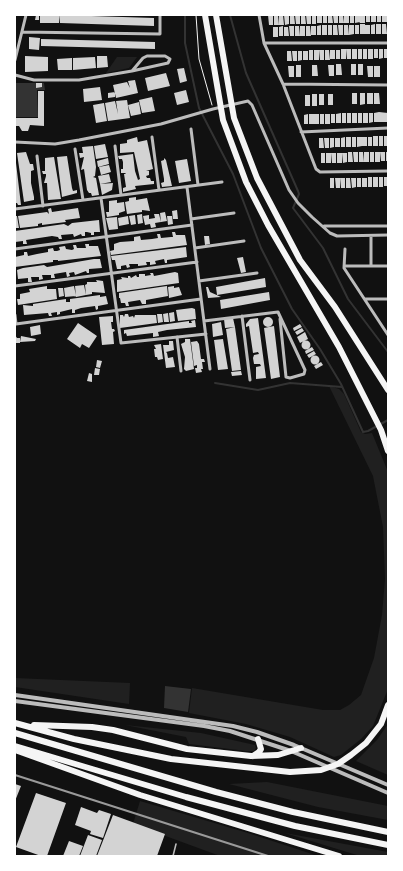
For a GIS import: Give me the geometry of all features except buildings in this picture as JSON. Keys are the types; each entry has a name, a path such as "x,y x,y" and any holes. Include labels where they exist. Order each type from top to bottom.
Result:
{"highway":[{"path":"205,15 224,120 246,182 268,224 339,347 381,430 388,451"},
{"path":"216,15 234,118 257,178 300,260 335,307 388,390"},
{"path":"15,723 74,739 171,759 261,770 308,772 321,770 338,764 356,752 366,743 381,724 388,705"},
{"path":"15,723 49,726 92,726 187,749 251,756 278,756 301,748"},
{"path":"15,733 216,792 293,812 388,832"},
{"path":"251,756 260,752 261,749 258,739"},
{"path":"15,746 186,797 295,826 388,845"},
{"path":"15,750 140,795 339,856"}],"street":[{"path":"15,60 26,15"},
{"path":"22,32 160,34 160,15"},
{"path":"259,15 264,43 283,84 316,169 320,172 388,171"},
{"path":"264,43 388,42"},
{"path":"15,76 34,80 79,80 132,71 168,63 170,59 165,56 148,56 143,58 132,71"},
{"path":"283,84 388,85"},
{"path":"15,142 56,144 74,141 161,124 246,101 251,104 282,176 298,203 330,232 337,236 388,235"},
{"path":"301,132 388,128"},
{"path":"191,130 198,185"},
{"path":"152,137 159,190"},
{"path":"115,146 121,195"},
{"path":"75,149 83,200"},
{"path":"37,156 43,206"},
{"path":"15,209 222,182"},
{"path":"187,187 210,369"},
{"path":"101,198 121,343 206,334"},
{"path":"191,219 234,213"},
{"path":"15,249 192,225"},
{"path":"324,226 388,226"},
{"path":"371,236 371,266"},
{"path":"195,248 244,241"},
{"path":"345,249 344,266 388,335"},
{"path":"15,286 197,262"},
{"path":"344,266 388,266"},
{"path":"199,281 257,273"},
{"path":"15,314 16,324 116,309 202,299"},
{"path":"365,299 388,299"},
{"path":"204,321 278,312 286,377 290,378 304,374 306,370 280,319"},
{"path":"242,316 250,380"},
{"path":"177,337 181,371"},
{"path":"15,695 226,724 257,732 301,748 388,785"},
{"path":"46,700 46,706"},
{"path":"15,701 204,726 258,739 291,751 388,792"}],"lane":[{"path":"173,856 176,844"}],"path":[{"path":"196,15 199,59 213,109"}],"shaded area":[{"path":"117,57 137,57 129,68 106,73"},
{"path":"15,83 44,83 45,90 37,90 38,117 15,117"},
{"path":"329,386 339,389 344,394 361,432 365,434 372,433 388,472 388,689 373,726 361,739 341,755 334,757 290,737 246,724 189,713 192,688 323,710 340,710 361,695 374,658 382,615 385,579 383,527 373,476"},
{"path":"15,678 130,683 129,704 15,687"},
{"path":"165,686 191,689 188,712 164,708"},
{"path":"388,724 388,775 356,761 377,740"},
{"path":"125,725 201,733 255,745 256,748 254,751 246,751 189,744 186,737"},
{"path":"267,782 388,806 388,820 318,807 229,784"},
{"path":"140,801 248,833 318,856 220,856 133,824"},
{"path":"285,833 388,852 388,856 360,856"}],"waterway":[{"path":"185,15 185,43 199,108 233,174 261,248 292,309 320,349 341,384 363,432 368,431 388,420"},
{"path":"230,15 246,73 299,194 293,208 323,248 348,299 388,352"},
{"path":"215,383 258,390 290,383 342,387"}],"railway":[{"path":"15,775 268,856"}]}
